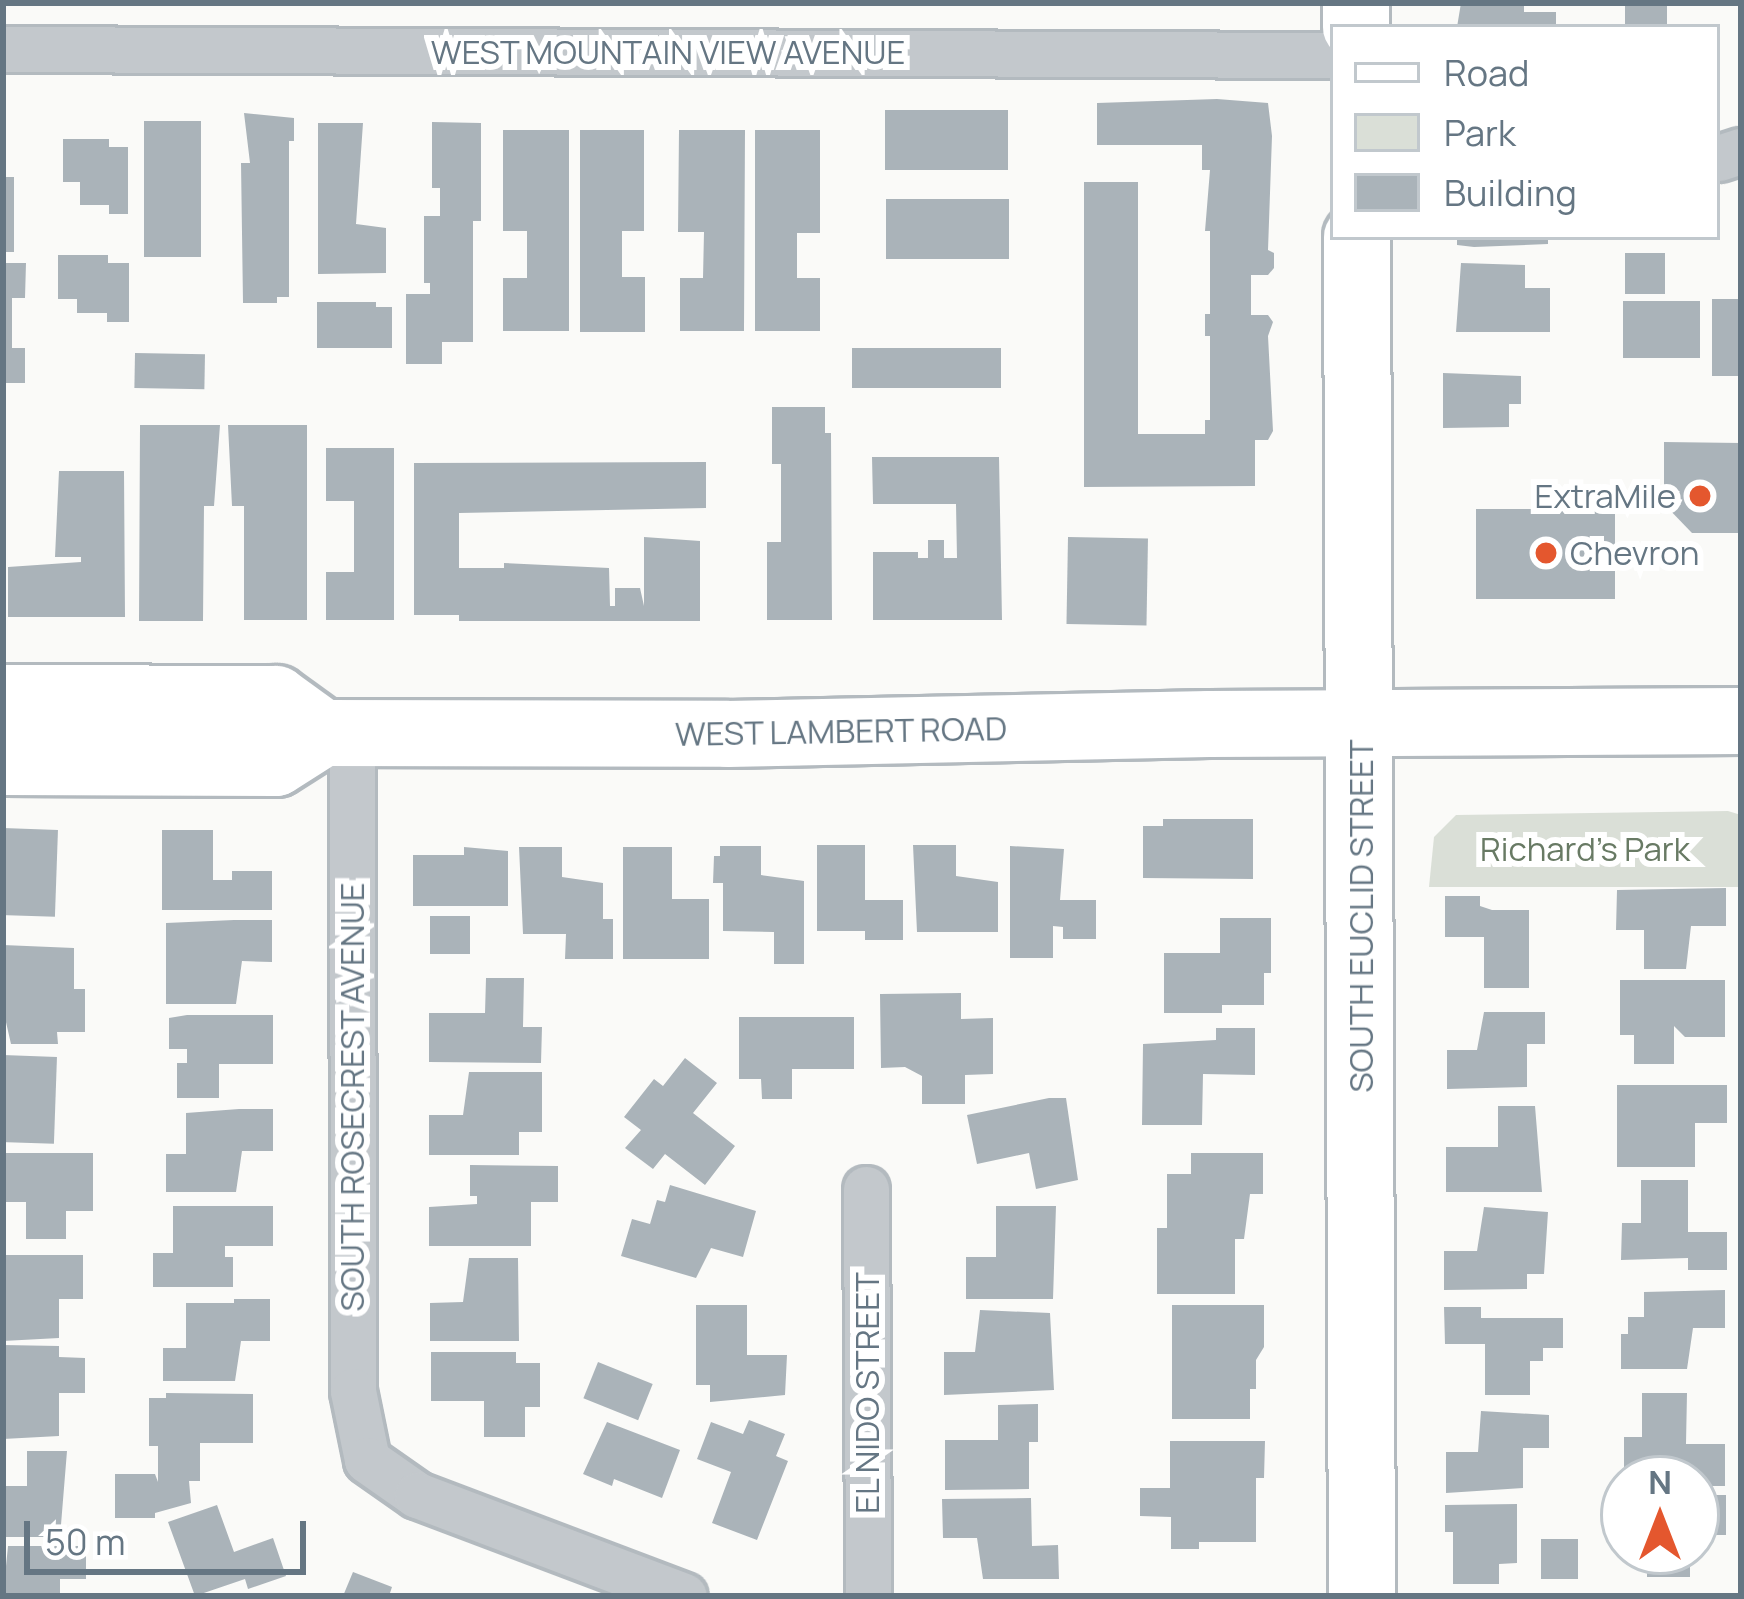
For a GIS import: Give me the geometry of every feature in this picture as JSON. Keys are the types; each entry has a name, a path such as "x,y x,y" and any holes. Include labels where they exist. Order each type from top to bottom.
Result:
{"main road":[{"name":"SOUTH EUCLID STREET","path":"1358,240 1362,1596"},
{"path":"3,698 276,699 337,733"},
{"name":"WEST LAMBERT ROAD","path":"337,733 728,734 1741,721"},
{"path":"3,762 276,763 337,733"}],"street":[{"name":"WEST MOUNTAIN VIEW AVENUE","path":"3,49 1330,55"},
{"name":"SOUTH ROSECREST AVENUE","path":"337,733 353,1391 367,1460 416,1495 684,1596"},
{"name":"EL NIDO STREET","path":"866,1189 868,1596"}],"green space":[{"name":"Richard's Park","path":"1728,811 1741,815 1741,887 1429,887 1434,837 1456,815"}],"building":[{"path":"1461,3 1524,3 1524,12 1556,12 1556,24 1458,24"},
{"path":"1625,3 1667,3 1667,24 1625,24"},
{"path":"1217,99 1268,103 1272,136 1268,250 1274,253 1274,268 1268,275 1251,275 1251,315 1268,315 1273,322 1268,336 1273,431 1268,440 1255,440 1255,486 1084,487 1084,182 1138,182 1138,434 1205,434 1205,420 1210,420 1210,336 1205,336 1205,314 1210,314 1210,231 1205,231 1210,170 1202,170 1202,145 1097,145 1097,103"},
{"path":"885,110 1008,110 1008,170 885,170"},
{"path":"244,113 294,118 294,141 289,141 289,297 277,297 277,303 243,303 241,163 250,163"},
{"path":"144,121 201,121 201,257 144,257"},
{"path":"432,122 481,123 481,221 473,221 473,342 442,342 442,364 406,364 406,294 430,294 430,283 424,283 424,216 440,216 440,188 432,188"},
{"path":"318,123 363,123 356,224 386,228 386,273 318,274"},
{"path":"503,130 569,130 569,331 503,331 503,278 527,278 527,231 503,231"},
{"path":"580,130 644,130 644,231 622,231 622,277 645,277 645,332 580,332"},
{"path":"679,130 745,130 744,331 680,331 680,278 703,278 704,232 678,232"},
{"path":"755,130 820,130 820,233 797,233 797,278 820,278 820,331 755,331"},
{"path":"63,139 109,139 109,147 128,147 128,214 109,214 109,205 80,205 80,182 63,182"},
{"path":"3,177 14,177 14,252 3,252"},
{"path":"886,199 1009,199 1009,259 886,259"},
{"path":"1457,240 1548,240 1548,244 1457,245"},
{"path":"1625,253 1665,253 1665,294 1625,294"},
{"path":"58,255 108,255 108,263 129,263 129,322 107,322 107,313 77,313 77,299 58,299"},
{"path":"3,263 26,263 25,298 12,298 12,348 25,348 25,383 3,383"},
{"path":"1461,263 1525,265 1525,288 1550,288 1550,332 1456,332"},
{"path":"1712,299 1741,299 1741,376 1712,376"},
{"path":"1623,301 1700,301 1700,358 1623,358"},
{"path":"317,302 376,302 376,307 392,307 392,348 317,348"},
{"path":"852,348 1001,348 1001,388 852,388"},
{"path":"135,353 205,354 204,389 134,388"},
{"path":"1443,373 1521,376 1521,404 1509,404 1509,427 1443,428"},
{"path":"772,407 825,407 825,433 831,433 832,620 767,620 767,542 781,542 781,464 772,464"},
{"path":"140,425 220,425 214,506 204,506 203,621 139,621"},
{"path":"228,425 307,425 307,620 244,620 244,506 232,506"},
{"path":"1664,442 1741,443 1741,533 1692,533 1664,504"},
{"path":"326,448 394,448 394,620 326,620 326,572 354,572 354,501 326,501"},
{"path":"872,457 999,457 1002,620 873,620 873,552 918,552 918,558 928,558 928,540 944,540 944,558 957,558 956,504 873,504"},
{"path":"706,462 706,508 459,513 459,568 504,568 504,563 609,568 610,606 615,606 615,588 640,588 644,606 644,537 700,541 700,621 459,621 459,615 414,615 414,463"},
{"path":"59,471 124,471 125,617 8,617 8,567 81,562 81,557 55,557"},
{"name":"Chevron","path":"1476,509 1615,509 1615,599 1476,599"},
{"path":"1068,537 1148,538 1146,625 1066,624"},
{"path":"1163,819 1253,819 1253,879 1143,878 1143,826 1163,826"},
{"path":"3,828 58,830 55,917 3,915"},
{"path":"162,830 213,830 213,880 232,880 232,871 272,871 272,910 162,910"},
{"path":"817,845 865,845 865,900 903,900 903,940 865,940 865,931 817,931"},
{"path":"913,845 956,845 956,876 998,882 998,932 917,932"},
{"path":"720,846 761,846 761,875 804,881 804,964 774,964 774,932 723,931 723,883 713,883 714,856 720,856"},
{"path":"1010,846 1064,849 1060,900 1096,900 1096,939 1063,939 1063,927 1053,926 1053,958 1010,958"},
{"path":"464,847 508,851 508,906 413,906 413,855 464,855"},
{"path":"519,847 562,847 562,877 603,883 603,919 613,919 613,959 565,959 566,934 523,934"},
{"path":"623,847 672,847 672,899 709,899 709,959 623,959"},
{"path":"1726,888 1726,926 1691,926 1686,969 1644,969 1644,930 1616,930 1617,890"},
{"path":"1445,896 1480,896 1480,906 1492,910 1529,910 1529,988 1484,988 1484,937 1445,937"},
{"path":"430,916 470,916 470,954 430,954"},
{"path":"1220,918 1271,918 1271,973 1264,973 1264,1005 1222,1005 1222,1013 1164,1013 1164,953 1220,953"},
{"path":"272,920 272,962 242,961 236,1004 166,1004 166,923"},
{"path":"3,945 74,948 74,989 85,989 85,1032 57,1032 58,1044 11,1044 3,1009"},
{"path":"486,978 524,978 523,1027 542,1027 541,1063 429,1062 429,1013 485,1013"},
{"path":"1620,980 1725,980 1725,1037 1685,1037 1674,1026 1674,1064 1634,1064 1634,1035 1620,1035"},
{"path":"961,993 961,1019 993,1018 993,1074 965,1075 965,1104 922,1104 922,1076 905,1067 881,1068 880,994"},
{"path":"1484,1012 1545,1012 1545,1044 1527,1044 1527,1087 1447,1089 1447,1050 1477,1050"},
{"path":"273,1015 273,1064 219,1064 219,1098 177,1098 177,1063 187,1063 187,1049 169,1049 169,1018"},
{"path":"739,1017 854,1017 854,1069 792,1069 792,1099 762,1099 761,1079 739,1079"},
{"path":"1216,1028 1255,1028 1255,1075 1203,1074 1202,1125 1142,1125 1143,1044 1216,1040"},
{"path":"3,1055 57,1057 54,1144 3,1142"},
{"path":"685,1058 717,1083 693,1113 735,1146 705,1185 665,1154 653,1169 625,1148 641,1130 624,1117 654,1079 663,1086"},
{"path":"469,1072 542,1072 542,1132 519,1132 519,1155 429,1155 429,1115 463,1115"},
{"path":"1617,1085 1727,1085 1727,1123 1695,1123 1695,1167 1617,1167"},
{"path":"1066,1098 1078,1180 1036,1189 1029,1153 977,1164 967,1115"},
{"path":"1498,1106 1535,1106 1542,1192 1446,1192 1446,1147 1498,1147"},
{"path":"273,1109 273,1151 242,1151 236,1192 166,1192 166,1154 186,1154 186,1113"},
{"path":"3,1153 93,1153 93,1211 66,1211 66,1239 26,1239 26,1202 3,1202"},
{"path":"1191,1153 1263,1153 1263,1194 1250,1194 1244,1239 1235,1239 1235,1294 1157,1294 1157,1228 1167,1228 1167,1174 1191,1174"},
{"path":"470,1165 558,1166 558,1202 531,1202 531,1246 429,1246 429,1207 477,1204 477,1196 470,1196"},
{"path":"1641,1180 1688,1180 1688,1232 1727,1232 1727,1270 1688,1270 1688,1258 1621,1260 1622,1223 1641,1223"},
{"path":"670,1185 756,1211 743,1257 711,1248 696,1278 621,1256 632,1219 650,1224 657,1200 665,1202"},
{"path":"173,1206 273,1206 273,1246 225,1246 225,1257 233,1257 233,1287 153,1287 153,1253 173,1253"},
{"path":"996,1206 1056,1206 1053,1299 966,1299 966,1257 996,1257"},
{"path":"1484,1207 1548,1212 1544,1274 1527,1274 1527,1289 1444,1290 1444,1251 1477,1251"},
{"path":"3,1255 83,1255 83,1299 59,1299 59,1338 3,1341"},
{"path":"469,1258 518,1258 519,1341 430,1341 430,1303 463,1302"},
{"path":"1725,1290 1725,1328 1693,1328 1687,1369 1621,1369 1621,1334 1628,1334 1628,1317 1644,1317 1644,1292"},
{"path":"234,1299 270,1299 270,1341 241,1341 235,1381 163,1381 163,1348 186,1348 186,1303 234,1303"},
{"path":"696,1305 747,1305 747,1355 787,1355 785,1395 710,1402 710,1385 696,1385"},
{"path":"1172,1305 1264,1305 1264,1347 1256,1360 1256,1389 1250,1389 1250,1419 1172,1419"},
{"path":"1444,1307 1481,1307 1481,1318 1563,1318 1563,1348 1543,1348 1543,1361 1530,1361 1530,1395 1485,1395 1485,1344 1445,1344"},
{"path":"980,1310 1050,1313 1054,1390 944,1395 944,1352 975,1352"},
{"path":"3,1345 59,1346 59,1357 85,1358 85,1393 59,1393 59,1436 3,1439"},
{"path":"431,1352 516,1352 516,1363 540,1363 540,1407 525,1407 525,1437 484,1437 484,1401 431,1401"},
{"path":"598,1362 653,1384 638,1420 583,1398"},
{"path":"166,1393 253,1394 253,1443 200,1443 200,1481 189,1481 191,1503 155,1513 155,1518 115,1518 115,1474 155,1474 158,1482 158,1446 149,1446 149,1398 166,1398"},
{"path":"1642,1393 1687,1393 1686,1444 1725,1444 1725,1486 1720,1486 1720,1455 1624,1455 1624,1437 1642,1437"},
{"path":"1038,1404 1038,1442 1029,1442 1029,1489 945,1490 945,1440 998,1440 998,1405"},
{"path":"1481,1411 1549,1415 1549,1448 1523,1448 1523,1488 1446,1493 1446,1452 1478,1452"},
{"path":"749,1420 785,1434 776,1456 788,1461 757,1540 712,1523 731,1472 697,1459 711,1422 743,1434"},
{"path":"607,1422 680,1450 662,1498 614,1479 612,1486 583,1474"},
{"path":"1170,1441 1265,1441 1264,1478 1256,1478 1256,1542 1199,1542 1199,1549 1171,1549 1171,1517 1140,1516 1140,1488 1170,1488"},
{"path":"27,1451 67,1451 60,1537 3,1537 3,1486 27,1486"},
{"path":"1720,1495 1726,1495 1726,1535 1720,1535"},
{"path":"1031,1498 1032,1546 1058,1545 1059,1579 983,1579 977,1538 943,1538 942,1499"},
{"path":"1517,1504 1517,1563 1499,1564 1499,1584 1453,1584 1453,1532 1445,1532 1445,1505"},
{"path":"217,1505 234,1552 273,1538 286,1576 248,1589 245,1579 195,1596 168,1522"},
{"path":"1541,1539 1578,1539 1578,1579 1541,1579"},
{"path":"8,1546 86,1546 86,1579 60,1579 60,1596 3,1596"},
{"path":"353,1572 392,1587 389,1596 343,1596"}],"place":[{"name":"ExtraMile","path":"1700,496"},
{"name":"Chevron","path":"1546,553"}]}
